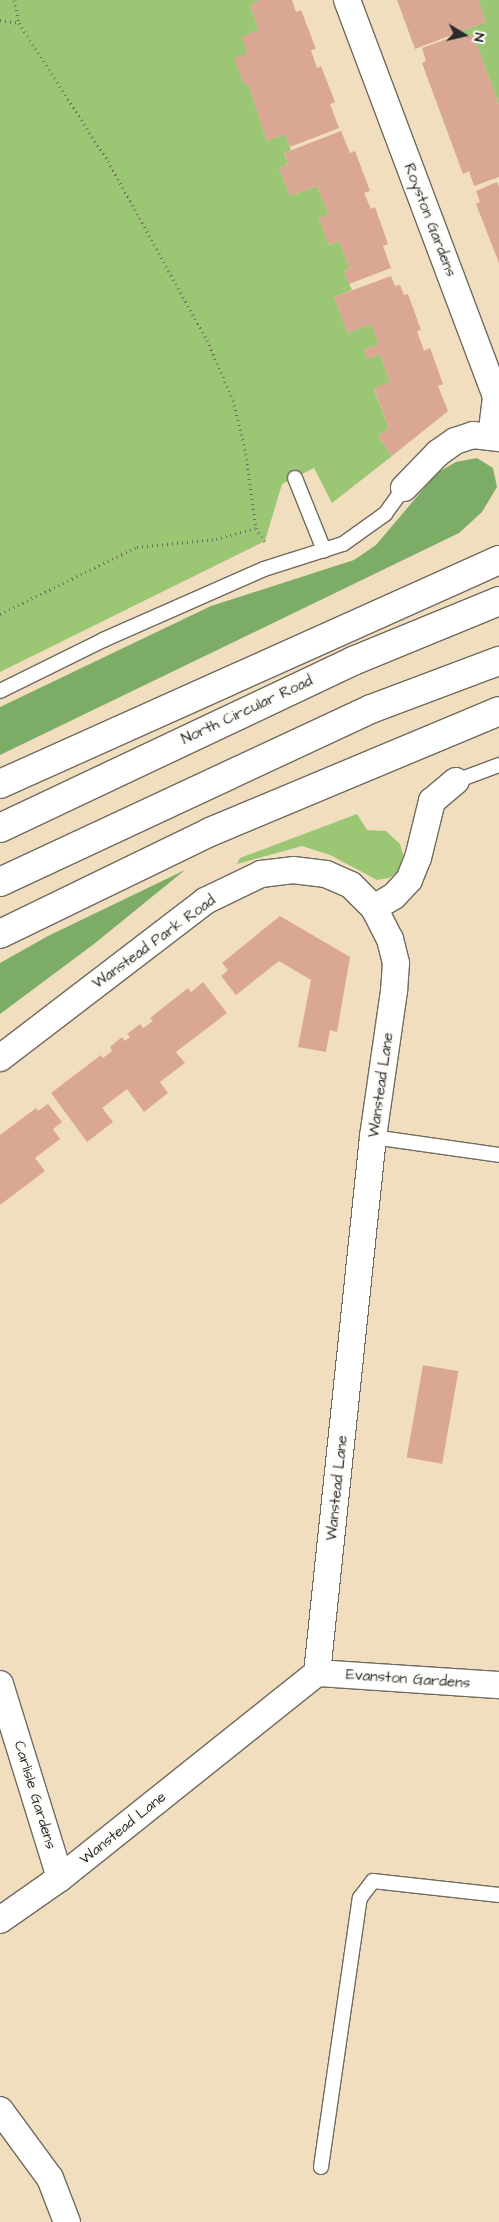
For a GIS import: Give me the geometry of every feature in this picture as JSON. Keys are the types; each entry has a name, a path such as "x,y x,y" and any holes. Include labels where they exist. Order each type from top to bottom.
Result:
{"highway":[{"path":"0,784 499,560"},
{"name":"North Circular Road","path":"0,828 344,665 499,601"},
{"path":"0,882 371,709 499,661"},
{"path":"0,934 210,832 499,711"}],"street":[{"name":"Royston Gardens","path":"347,0 498,395 495,436"},
{"path":"404,488 438,453 455,441 473,435 495,436"},
{"path":"374,908 394,896 409,880 418,858 432,801 456,781"},
{"name":"Wanstead Park Road","path":"0,1058 205,902 261,874 293,870 326,874 350,885 374,908"},
{"name":"Wanstead Lane","path":"0,1920 60,1878 317,1673 373,1137 396,963 390,939 374,908"},
{"name":"Evanston Gardens","path":"317,1673 499,1685"},
{"name":"Carlisle Gardens","path":"0,1684 60,1878"},
{"path":"0,2110 50,2178 67,2222"}],"lane":[{"path":"295,478 324,550"},
{"path":"0,691 103,640 264,569 343,544 365,531 385,514 404,488"},
{"path":"456,781 499,765"},
{"path":"373,1137 499,1155"},
{"path":"321,2167 360,1898 373,1881 499,1894"}],"path":[{"path":"14,0 18,23 108,160 206,340 233,400 245,449 256,528 269,549"},
{"path":"0,20 18,23"},
{"path":"0,614 137,546 216,539 256,528"}],"green space":[{"path":"0,0 261,0 250,5 259,30 242,37 248,53 245,84 248,83 267,141 285,134 291,150 284,153 288,164 279,168 290,196 317,186 329,214 319,218 329,245 339,241 350,269 344,271 352,290 334,297 348,333 371,324 379,344 364,350 367,359 380,354 390,382 374,389 389,428 378,436 392,456 332,503 314,468 282,484 265,541 0,672"},
{"path":"478,0 499,0 499,105 473,34 457,40 454,34 486,22"},
{"path":"477,458 493,468 497,487 482,512 459,533 0,755 0,707 211,606 354,560 376,545 437,473 456,462"},
{"path":"357,814 367,830 386,831 400,844 404,857 399,871 389,878 377,880 330,855 302,846 237,864 240,858"},
{"path":"185,870 94,944 0,1014 0,963 48,936"}],"building":[{"path":"261,0 292,0 296,12 301,10 316,49 311,50 317,68 321,66 335,102 330,104 339,128 290,147 285,134 267,141 248,83 244,85 234,58 248,53 241,37 259,30 250,5"},
{"path":"397,0 478,0 486,22 415,49"},
{"path":"473,34 499,105 499,177 474,186 469,171 463,174 422,63 426,61 422,48 455,36 457,40"},
{"path":"341,131 350,153 355,151 370,191 364,193 371,209 375,207 388,244 383,246 391,268 349,284 344,271 350,269 339,241 329,245 319,218 329,214 317,186 290,196 279,168 288,164 284,153"},
{"path":"497,182 499,187 499,263 476,204 480,202 476,191"},
{"path":"391,276 395,286 400,285 404,295 408,294 421,330 417,331 424,351 430,348 443,384 438,386 448,411 392,456 378,436 389,428 374,388 390,382 380,354 367,359 364,350 379,344 371,324 348,333 334,297"},
{"path":"280,916 350,957 337,1032 330,1030 326,1052 298,1047 311,980 279,961 236,995 221,976 228,970 222,963"},
{"path":"203,982 227,1013 176,1052 185,1063 160,1082 168,1093 144,1112 127,1089 102,1108 113,1122 87,1142 51,1093 101,1055 103,1058 112,1051 110,1047 122,1037 125,1041 130,1037 127,1034 140,1024 143,1028 153,1021 150,1018 188,988 191,992"},
{"path":"48,1104 62,1122 53,1129 60,1139 35,1158 45,1171 0,1205 0,1135 36,1108 38,1111"},
{"path":"423,1365 458,1371 442,1464 407,1458"}]}
